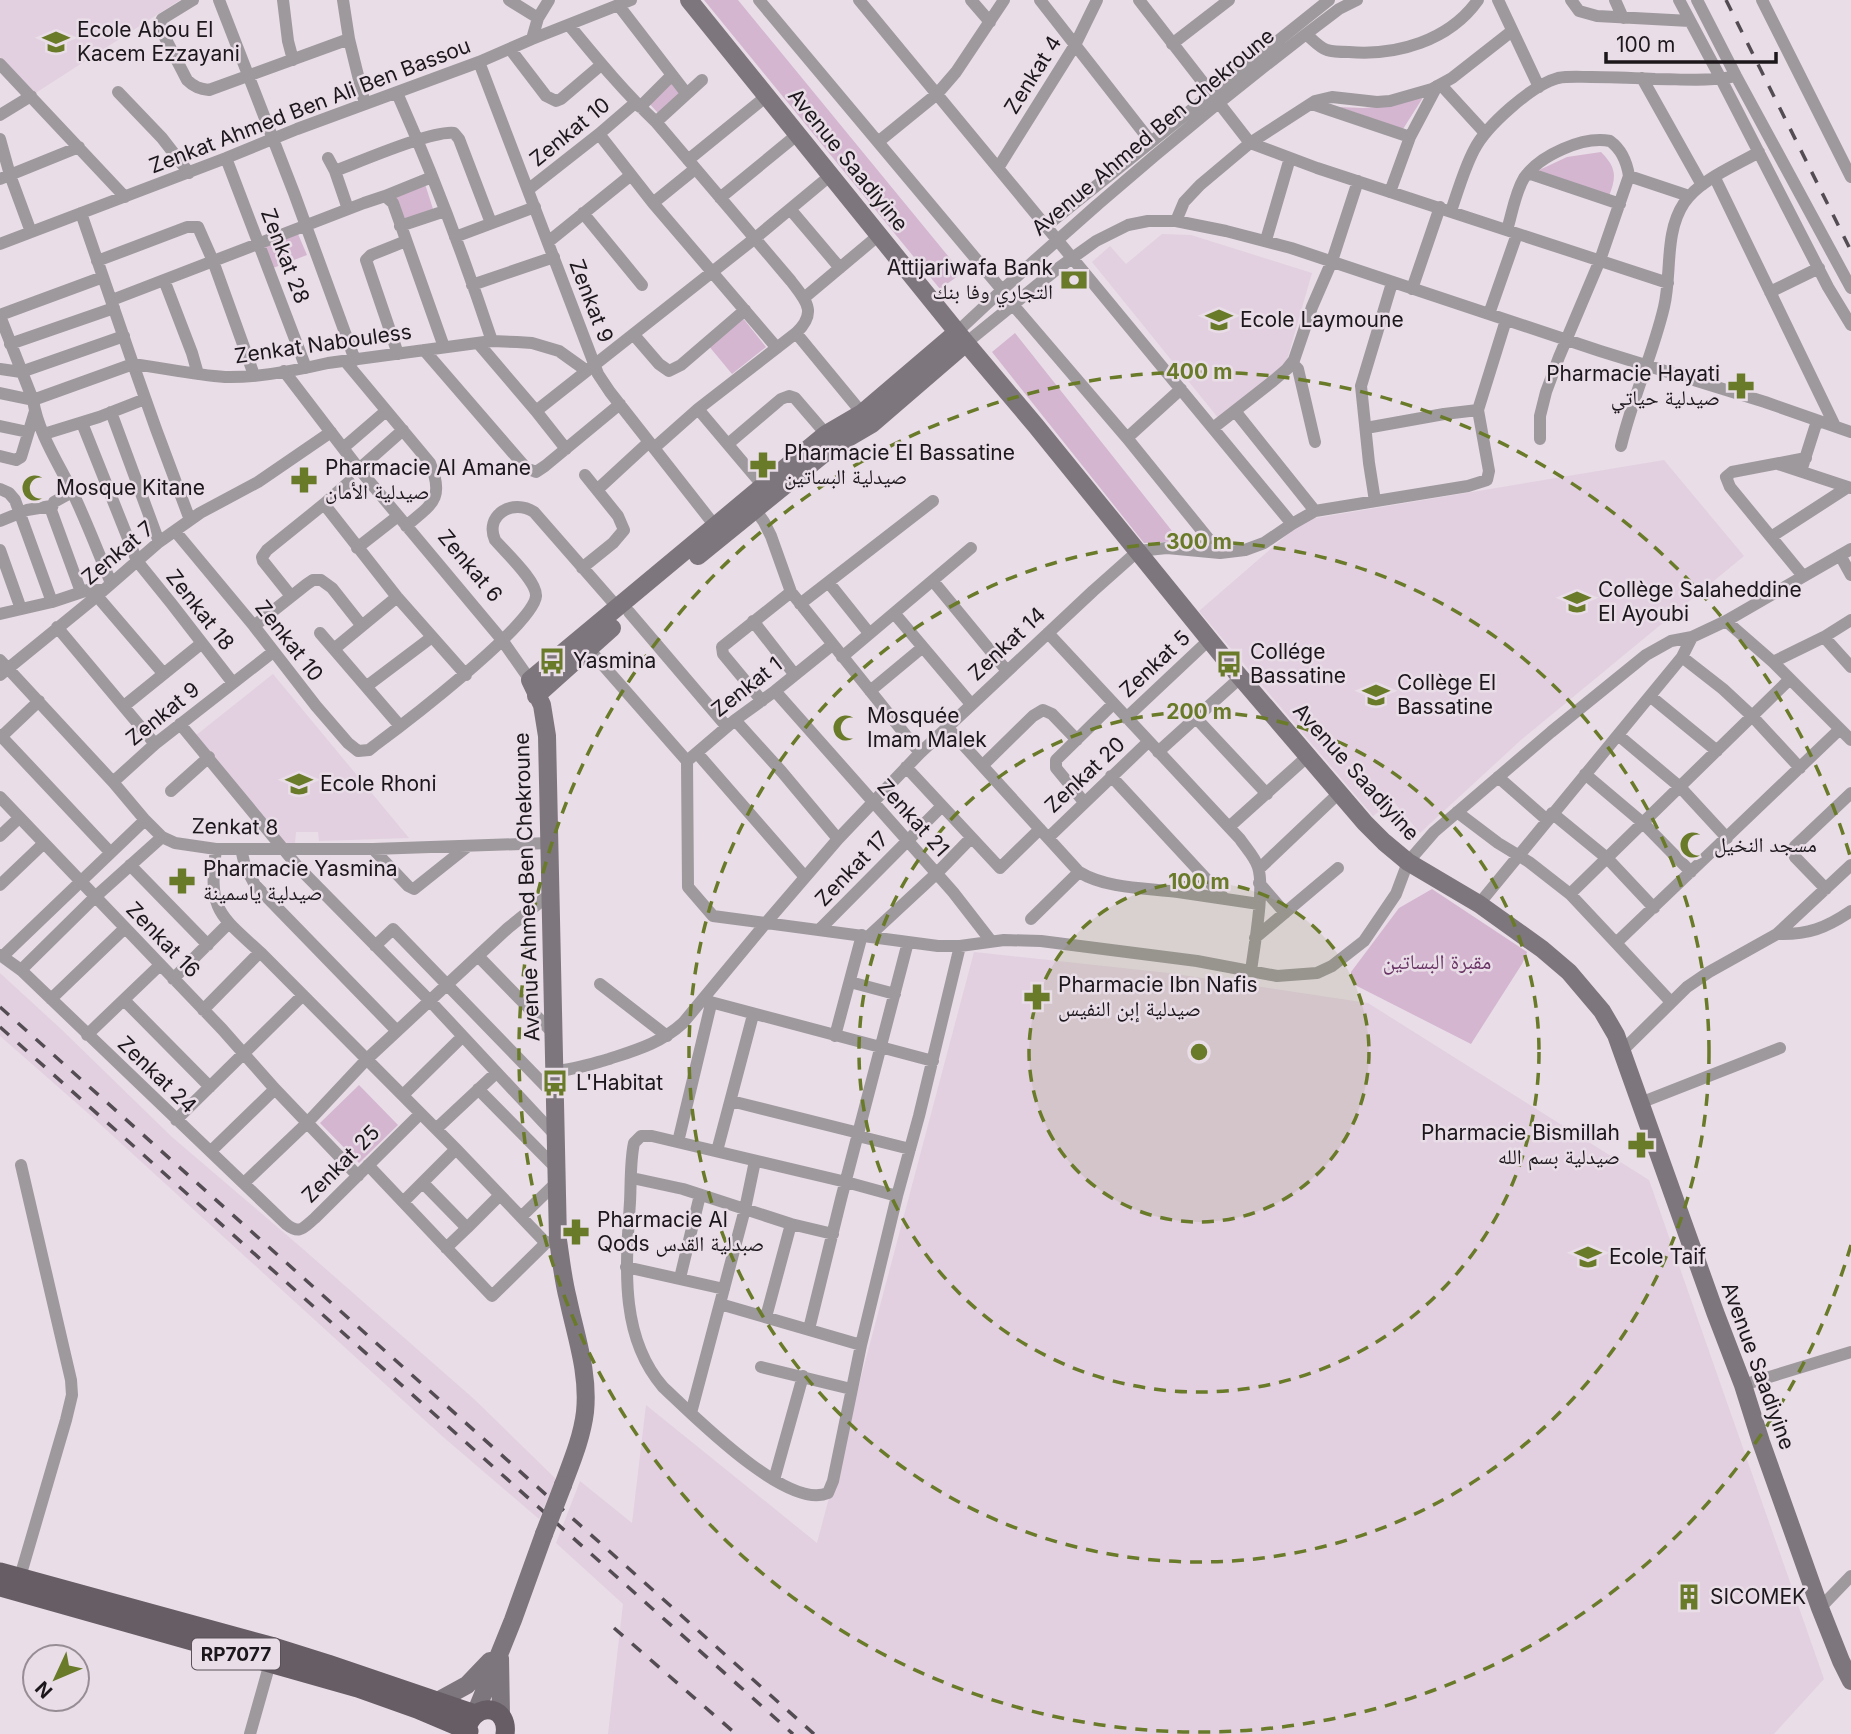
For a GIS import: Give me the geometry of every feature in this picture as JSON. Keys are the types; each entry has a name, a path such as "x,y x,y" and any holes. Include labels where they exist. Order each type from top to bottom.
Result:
{"main road":[{"name":"Avenue Saadiyine","path":"689,0 961,337 1339,793 1384,842 1408,862 1479,904 1542,949 1569,972 1602,1011 1622,1051 1743,1385 1820,1608 1851,1681"},
{"name":"Avenue Ahmed Ben Chekroune","path":"751,505 763,486 826,434 862,413 961,337"},
{"name":"Avenue Ahmed Ben Chekroune","path":"533,688 751,505 831,448 872,424 961,337"},
{"name":"Avenue Ahmed Ben Chekroune","path":"533,688 588,648 623,610"},
{"name":"Avenue Ahmed Ben Chekroune","path":"471,1727 577,1449 583,1425 586,1392 582,1357 552,1242 557,1176 547,736 542,705 533,688"},
{"name":"RP7077","path":"0,1572 340,1667 436,1702 471,1727"},
{"name":"RP7077","path":"0,1587 358,1688 471,1727"},
{"name":"Avenue Ahmed Ben Chekroune","path":"500,1651 507,1728"},
{"path":"436,1702 467,1685 500,1651"},
{"name":"RP7077","path":"471,1727 485,1710 497,1712 507,1728"}],"street":[{"path":"193,0 159,23 187,80 201,89 209,90 349,39"},
{"path":"219,0 306,226 350,360 386,411 430,463 435,475 437,492 433,503 407,526"},
{"path":"283,0 293,60"},
{"path":"343,0 349,39 365,104"},
{"path":"509,0 538,18"},
{"path":"532,39 538,18 550,0"},
{"name":"Zenkat Ahmed Ben Ali Ben Bassou","path":"1,245 480,62 631,0"},
{"path":"759,0 1002,290"},
{"path":"859,0 1292,524"},
{"path":"971,0 990,22"},
{"path":"878,142 937,93 956,72 1004,0"},
{"path":"1040,0 1152,142"},
{"name":"Zenkat 4","path":"998,168 1075,45 1097,0"},
{"path":"1139,0 1250,143 1668,283"},
{"name":"Avenue Ahmed Ben Chekroune","path":"961,337 1002,290 1215,98 1334,3 1357,0"},
{"path":"1306,34 1325,50 1366,54 1397,50 1430,39 1448,29 1460,21 1478,0"},
{"path":"1571,0 1574,6 1584,13 1597,16 1689,21"},
{"path":"1615,0 1623,18"},
{"path":"1679,0 1851,326"},
{"path":"1697,0 1851,288"},
{"path":"1762,0 1851,177"},
{"path":"1500,1 1539,87"},
{"path":"1172,44 1223,2"},
{"name":"Avenue Ahmed Ben Chekroune","path":"1046,226 1152,142 1306,34 1334,3"},
{"path":"619,6 686,93"},
{"path":"569,25 601,65 656,122 804,298 808,316 805,324 796,333 598,489"},
{"path":"1176,222 1184,202 1199,185 1250,143 1312,104 1332,97 1391,101 1439,85 1512,31"},
{"path":"510,50 546,96 556,101 601,65"},
{"name":"Zenkat 9","path":"480,62 554,257 591,368 719,531"},
{"path":"0,64 125,197"},
{"name":"Zenkat 10","path":"529,190 672,75"},
{"path":"1412,289 1445,209 1485,133 1539,87 1558,78 1569,77 1721,79 1736,76"},
{"path":"1642,78 1702,185"},
{"path":"656,122 702,80"},
{"path":"1439,85 1485,133"},
{"path":"1391,192 1410,137 1439,85"},
{"path":"118,92 162,138 189,173"},
{"path":"397,93 418,140 492,341"},
{"path":"653,203 768,95"},
{"path":"0,115 31,96"},
{"path":"1312,104 1410,137"},
{"path":"335,171 418,140 449,132 456,134 491,223"},
{"path":"599,134 653,203 777,348"},
{"path":"720,198 798,134"},
{"path":"0,139 5,177 31,232"},
{"path":"1489,314 1512,232 1521,184 1528,173 1563,149 1587,141 1611,141 1626,163 1629,176 1600,260 1541,408 1540,439"},
{"path":"5,177 79,147"},
{"path":"1621,446 1631,406 1664,309 1671,236 1680,210 1689,196 1702,185 1759,152"},
{"name":"Zenkat 28","path":"226,158 306,368"},
{"path":"328,158 348,209"},
{"path":"1266,240 1290,158"},
{"path":"1528,173 1620,204"},
{"path":"548,242 631,175"},
{"path":"536,411 831,175"},
{"path":"1629,176 1689,196"},
{"path":"10,344 113,304 164,280 432,177"},
{"path":"1715,178 1835,426"},
{"path":"1213,428 1292,363 1332,261 1358,181"},
{"path":"385,196 393,203 444,347"},
{"path":"455,237 535,207"},
{"path":"790,209 840,268"},
{"path":"400,226 445,211"},
{"path":"81,213 190,520"},
{"path":"583,213 642,285"},
{"name":"Avenue Ahmed Ben Chekroune","path":"961,337 1014,306 1072,257 1096,241 1119,229 1148,221 1176,222 1266,240 1851,432"},
{"path":"97,261 187,227 198,227 254,374"},
{"path":"804,298 879,235"},
{"path":"398,354 366,260 371,255 406,241"},
{"path":"472,285 554,257"},
{"path":"1770,292 1819,268"},
{"path":"103,276 0,316 44,434 72,492 104,590 163,673"},
{"path":"164,280 198,374"},
{"path":"1375,501 1362,386 1392,283"},
{"path":"1014,306 1220,553"},
{"path":"634,335 659,364 669,371 681,365 745,310"},
{"path":"1138,551 1167,548 1236,552 1253,548 1315,511 1484,482 1489,471 1478,410 1506,320"},
{"path":"796,333 862,413"},
{"path":"0,369 21,372 124,336"},
{"name":"Zenkat Nabouless","path":"133,364 229,377 492,341 531,343 552,348 591,368"},
{"path":"478,343 566,450"},
{"path":"424,350 526,468 536,472 620,404"},
{"path":"1292,363 1298,369 1315,442"},
{"path":"0,393 34,406 133,364"},
{"name":"Zenkat 6","path":"284,371 359,469 502,640 533,688"},
{"path":"1126,438 1181,390"},
{"path":"728,444 785,397 792,396 826,434"},
{"path":"44,434 145,399"},
{"path":"0,456 16,460 22,455 34,406"},
{"path":"698,410 763,486"},
{"path":"1366,428 1478,410"},
{"path":"343,448 386,411"},
{"path":"1235,411 1315,511"},
{"path":"111,412 159,542"},
{"path":"1801,471 1817,421"},
{"name":"Zenkat 18","path":"82,423 136,561 233,683"},
{"path":"0,426 28,432"},
{"path":"359,469 403,430"},
{"name":"Zenkat 7","path":"2,667 57,628 159,542 209,507 258,482 331,432"},
{"path":"1803,576 1730,487 1726,477 1732,472 1805,458"},
{"path":"1778,463 1849,488"},
{"path":"582,568 624,530 618,516 585,475"},
{"path":"291,596 263,561 262,556 349,482"},
{"path":"1770,537 1849,488"},
{"path":"0,489 12,495 52,602"},
{"path":"0,521 35,508 51,506 72,492"},
{"path":"800,604 933,501"},
{"path":"324,504 397,597 466,674"},
{"path":"751,505 764,522 776,547 791,592 920,753"},
{"path":"51,506 51,513 81,593"},
{"path":"320,633 400,726 466,674 502,640 528,610 536,595 526,576 492,533 496,519 502,512 519,506 525,507 534,512 582,568 838,839"},
{"path":"357,548 398,516"},
{"name":"Zenkat 10","path":"175,531 353,748 358,751 369,750 400,726"},
{"path":"842,657 971,548"},
{"path":"0,550 21,609"},
{"name":"Zenkat 14","path":"555,1070 581,1068 653,1044 667,1036 707,1002 765,924 872,802 971,704 1138,551"},
{"path":"692,757 688,887 713,916 908,943 960,946 991,941 1030,941 1197,961 1277,976 1317,973 1332,966 1364,941 1396,894 1408,862 1434,832 1646,655 1671,641 1692,637 1726,621 1845,552 1851,575"},
{"path":"254,626 313,580 323,580 362,626"},
{"path":"933,581 1007,671"},
{"path":"829,583 869,633"},
{"path":"0,614 81,593 104,590"},
{"path":"762,701 722,650 725,644 791,592"},
{"path":"334,649 397,597"},
{"path":"894,613 971,704"},
{"path":"1773,662 1824,637 1851,620"},
{"path":"753,621 795,675"},
{"path":"1726,621 1773,662 1851,740"},
{"path":"57,628 155,744"},
{"path":"1048,633 1250,852 1259,869 1259,904 1251,971"},
{"path":"367,686 432,637"},
{"path":"1479,904 1682,657 1692,637"},
{"path":"1824,637 1851,667"},
{"name":"Zenkat 5","path":"1126,718 1210,639"},
{"path":"124,706 202,643"},
{"name":"Zenkat 1","path":"692,757 832,645"},
{"path":"870,691 923,647"},
{"path":"588,648 805,877"},
{"name":"Zenkat 9","path":"113,782 155,744 273,652"},
{"path":"1682,657 1752,716 1800,768"},
{"name":"Zenkat 8","path":"2,667 38,701 162,837 184,846 216,849 373,849 549,843"},
{"path":"1158,752 1241,677"},
{"path":"1570,894 1790,679"},
{"name":"Zenkat 21","path":"775,691 937,873 991,941"},
{"path":"1650,696 1717,751"},
{"path":"38,701 0,737 110,852"},
{"path":"1084,802 1056,768 1056,760 1113,705"},
{"path":"983,765 1033,716 1043,710 1052,714 1077,740"},
{"path":"1195,717 1267,794"},
{"path":"180,724 309,879 429,1001 556,1137"},
{"path":"947,727 1079,872 1088,878 1116,885 1259,904"},
{"path":"1616,943 1840,729"},
{"path":"1618,735 1680,787 1727,838"},
{"name":"Zenkat 20","path":"971,838 1000,867 1084,802 1149,742"},
{"path":"1229,827 1308,756"},
{"path":"171,790 209,757"},
{"path":"835,1036 865,936 937,873 971,838 906,767"},
{"path":"1585,774 1643,824 1691,872"},
{"path":"1111,776 1224,898"},
{"path":"1498,777 1608,859 1654,908"},
{"path":"1259,869 1339,793"},
{"path":"1826,889 1793,852 1795,846 1851,793"},
{"name":"Zenkat 16","path":"0,797 245,1053 275,1089 358,1176"},
{"name":"Zenkat 17","path":"819,930 942,806"},
{"path":"1457,812 1570,894 1671,1002"},
{"path":"0,836 19,818"},
{"path":"1,955 145,820"},
{"path":"21,970 95,897 162,837"},
{"path":"0,885 43,844"},
{"path":"373,849 411,889 468,846"},
{"path":"216,849 214,893 218,909 228,924 260,952 521,1217 552,1242 492,1296 369,1164"},
{"path":"241,849 254,885 397,1031"},
{"path":"130,865 208,945"},
{"path":"1622,1051 1671,1002 1709,972 1777,934 1851,865"},
{"path":"1255,938 1338,868"},
{"path":"1031,919 1079,872"},
{"path":"1259,883 1285,913"},
{"path":"244,1183 307,1123 366,1059 550,894"},
{"path":"1777,934 1814,931 1851,911"},
{"path":"173,979 228,924"},
{"path":"51,999 125,928"},
{"path":"375,946 393,929 556,1097"},
{"path":"809,1329 908,943"},
{"path":"897,1196 644,1135 634,1143 626,1267 630,1312 642,1355 654,1377 742,1458 774,1480 814,1496 828,1493 833,1481 861,1345 960,946"},
{"path":"203,1010 260,952"},
{"name":"Zenkat 24","path":"1,955 21,970 286,1224"},
{"path":"478,956 554,1034"},
{"path":"87,1035 160,965"},
{"path":"850,982 895,994"},
{"path":"600,984 667,1036"},
{"path":"176,1120 303,995"},
{"path":"124,1000 211,1087"},
{"path":"678,1142 707,1002 933,1061"},
{"path":"717,1151 754,1015"},
{"path":"403,1096 462,1037"},
{"path":"1640,1104 1780,1048"},
{"path":"436,1129 496,1073"},
{"path":"211,1151 275,1089"},
{"path":"478,1089 557,1176 521,1217"},
{"path":"731,1101 910,1149"},
{"name":"Zenkat 25","path":"286,1224 294,1230 300,1230 336,1199 421,1114"},
{"path":"404,1202 456,1149"},
{"path":"691,1413 746,1209 755,1161"},
{"path":"20,1577 73,1388 21,1165"},
{"path":"632,1178 683,1189 790,1224 833,1234"},
{"path":"423,1183 467,1228"},
{"path":"446,1248 500,1195"},
{"path":"680,1278 700,1195"},
{"path":"766,1317 790,1224"},
{"path":"626,1267 724,1290"},
{"path":"720,1304 861,1345"},
{"path":"1743,1385 1851,1352"},
{"path":"761,1367 851,1389"},
{"path":"774,1480 803,1376"},
{"path":"1820,1608 1851,1576"},
{"path":"250,1734 270,1662"}],"shaded area":[{"name":"Ecole Abou El Kacem Ezzayani","path":"0,0 180,0 34,94 0,57"},
{"name":"Ecole Laymoune","path":"1162,234 1191,235 1312,273 1285,367 1219,419 1092,262 1110,246 1126,264"},
{"path":"1664,460 1744,556 1521,740 1420,833 1393,801 1373,816 1199,611 1304,520"},
{"name":"Ecole Rhoni","path":"273,674 409,838 319,841 318,832 296,832 295,843 281,843 195,736"},
{"path":"974,952 1169,973 1368,1003 1649,1180 1824,1679 1774,1734 608,1734 623,1604 556,1543 580,1481 632,1523 646,1405 817,1543"},
{"path":"0,973 172,1137 474,1399 556,1479 539,1519 442,1436 0,1036"}],"green space":[{"path":"704,0 738,0 962,273 940,289"},
{"path":"671,81 681,94 658,113 647,101"},
{"path":"1424,96 1403,129 1339,107 1390,106"},
{"path":"1601,152 1614,172 1609,196 1535,172 1567,157"},
{"path":"425,184 434,212 403,223 393,196"},
{"path":"298,234 307,255 273,268 264,247"},
{"path":"742,317 766,347 732,374 708,345"},
{"path":"1015,333 1180,541 1144,543 992,352"},
{"name":"مقبرة البساتين","path":"1432,889 1527,952 1471,1044 1353,984 1351,972 1399,908"},
{"path":"359,1085 398,1125 359,1163 320,1123"}],"railway":[{"path":"1726,0 1851,251"},
{"path":"0,1007 814,1734"},
{"path":"0,1027 793,1734"},
{"path":"614,1628 736,1734"}],"place":[{"name":"Ecole Abou El Kacem Ezzayani","path":"56,42"},
{"name":"Attijariwafa Bank التجاري وفا بنك","path":"1074,280"},
{"name":"Ecole Laymoune","path":"1219,320"},
{"name":"Pharmacie Hayati صيدلية حياتي","path":"1741,386"},
{"name":"Pharmacie El Bassatine صيدلية البساتين","path":"763,465"},
{"name":"Pharmacie Al Amane صيدلية الأمان","path":"304,480"},
{"name":"Mosque Kitane","path":"35,488"},
{"name":"Collège Salaheddine El Ayoubi","path":"1577,602"},
{"name":"Yasmina","path":"552,661"},
{"name":"Collége Bassatine","path":"1229,664"},
{"name":"Collège El Bassatine","path":"1376,695"},
{"name":"Mosquée Imam Malek","path":"846,728"},
{"name":"Ecole Rhoni","path":"299,784"},
{"name":"مسجد النخيل","path":"1693,845"},
{"name":"Pharmacie Yasmina صيدلية ياسمينة","path":"182,881"},
{"name":"Pharmacie Ibn Nafis صيدلية إبن النفيس","path":"1037,997"},
{"name":"L'Habitat","path":"555,1083"},
{"name":"Pharmacie Bismillah صيدلية بسم الله","path":"1641,1145"},
{"name":"Pharmacie Al Qods صبدلية القدس","path":"576,1232"},
{"name":"Ecole Taif","path":"1588,1257"},
{"name":"SICOMEK","path":"1689,1597"}]}
